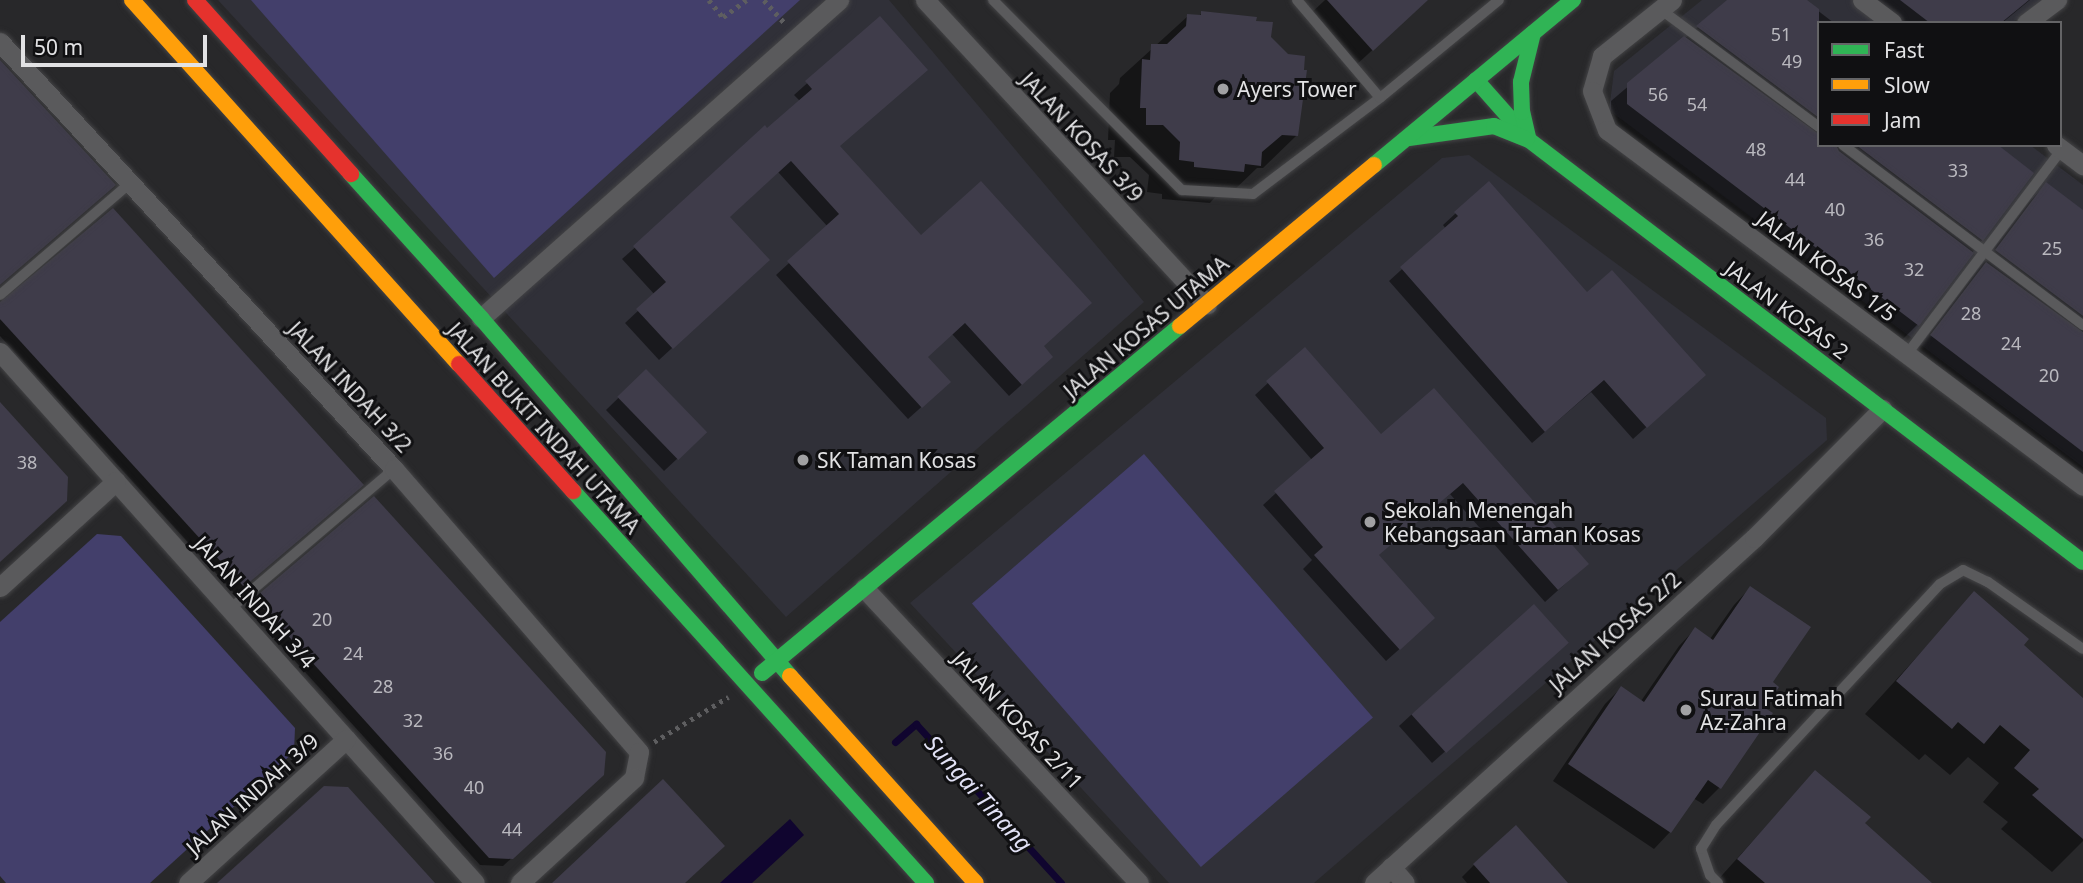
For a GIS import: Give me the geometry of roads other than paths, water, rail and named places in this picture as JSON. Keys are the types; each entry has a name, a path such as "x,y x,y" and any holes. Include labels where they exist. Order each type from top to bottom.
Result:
{"street":[{"name":"JALAN BUKIT INDAH UTAMA","path":"132,0 746,686 926,883"},
{"name":"JALAN BUKIT INDAH UTAMA","path":"195,0 481,318 776,661 976,883"},
{"path":"481,318 839,0"},
{"name":"JALAN KOSAS 3/9","path":"925,0 1207,304"},
{"name":"JALAN KOSAS UTAMA","path":"746,686 1573,0"},
{"path":"2029,21 2057,0"},
{"path":"1867,1 1890,21"},
{"name":"JALAN KOSAS 1/5","path":"1666,4 1602,56 1592,91 1607,130 2083,486"},
{"path":"1529,140 1522,112 1521,82 1533,33"},
{"name":"JALAN INDAH 3/2","path":"0,43 394,469 639,752 634,778 520,883"},
{"name":"JALAN KOSAS 2","path":"1476,80 1529,140 2083,562"},
{"path":"1406,139 1494,126 1529,140"},
{"path":"2059,147 2083,165"},
{"name":"JALAN INDAH 3/4","path":"0,352 475,883"},
{"name":"JALAN KOSAS 2/2","path":"1374,883 1754,538 1882,409"},
{"path":"0,587 116,481"},
{"name":"JALAN KOSAS 2/11","path":"864,588 1139,883"},
{"name":"JALAN INDAH 3/9","path":"188,883 346,739"},
{"path":"1391,867 1405,883"}],"lane":[{"path":"993,0 1182,190 1253,194 1380,98 1499,0"},
{"path":"1297,0 1380,98"},
{"path":"1666,4 1817,125"},
{"path":"1846,147 2083,325"},
{"path":"1907,354 2059,147"},
{"path":"0,295 130,183"},
{"path":"230,608 394,469"},
{"path":"1718,883 1710,874 1701,849 1716,825 1940,584 1964,570 1987,582 2083,649"}],"waterway":[{"name":"Sungai Tinang","path":"895,742 916,724 1061,883"}],"place":[{"name":"Ayers Tower","path":"1223,89"},
{"name":"SK Taman Kosas","path":"803,460"},
{"name":"Sekolah Menengah Kebangsaan Taman Kosas","path":"1370,522"},
{"name":"Surau Fatimah Az-Zahra","path":"1686,710"}]}
